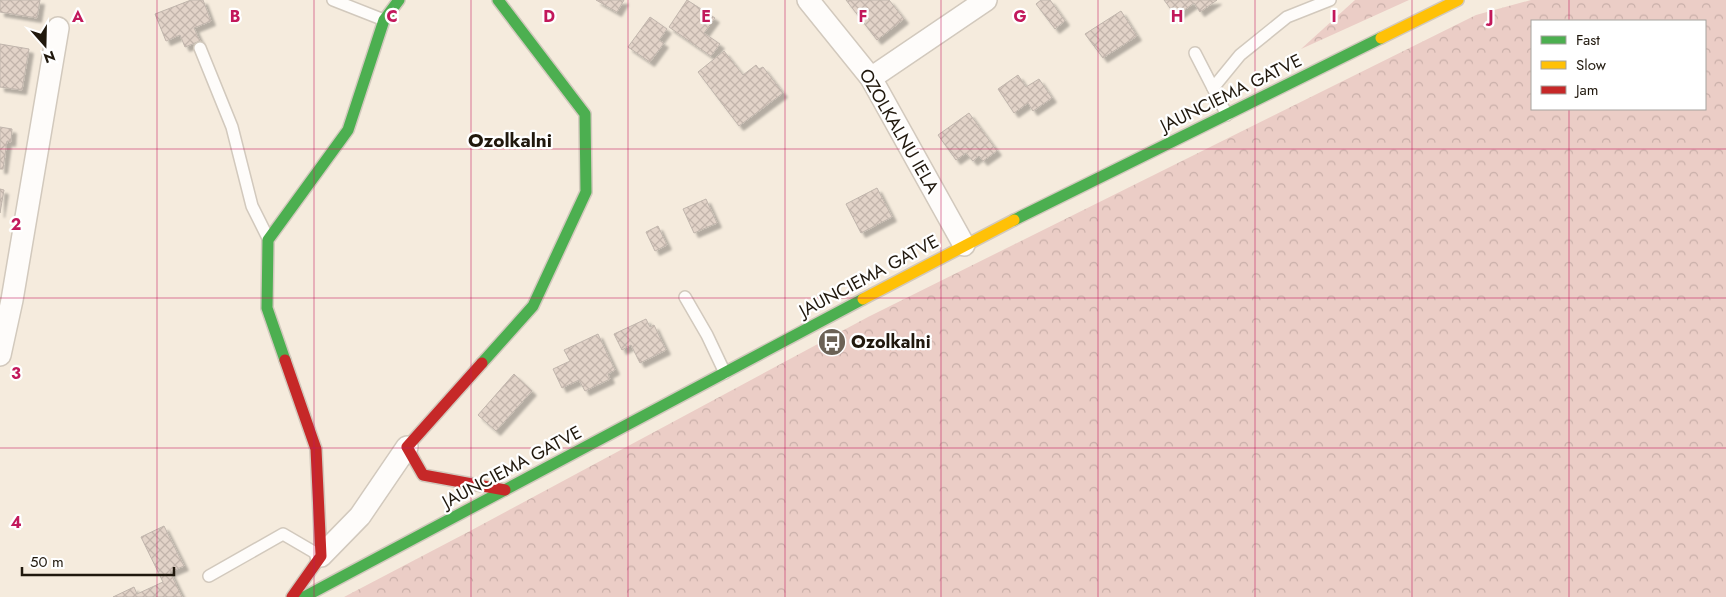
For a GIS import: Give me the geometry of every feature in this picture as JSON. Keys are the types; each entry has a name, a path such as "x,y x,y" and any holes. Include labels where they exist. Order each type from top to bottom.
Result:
{"street":[{"path":"321,556 316,449 267,308 268,240 348,130 389,7 399,0"},
{"path":"292,597 321,556 360,516 407,447 533,306 586,192 586,114 498,0"},
{"name":"OZOLKALNU IELA","path":"808,0 871,78 964,245"},
{"path":"871,78 986,0"},
{"name":"JAUNCIEMA GATVE","path":"304,597 964,245 1458,0"},
{"path":"0,355 12,300 58,28"},
{"path":"407,447 423,475 505,490"}],"lane":[{"path":"333,0 384,20"},
{"path":"1212,88 1240,55 1287,17 1330,0"},
{"path":"200,48 232,127 252,206 268,240"},
{"path":"1195,53 1227,115"},
{"path":"685,297 707,335 725,373"},
{"path":"209,576 283,534 321,556"}],"green space":[{"path":"1355,0 1409,0 1301,49"},
{"path":"1531,0 1726,0 1726,597 344,597 868,317 1476,15"}],"building":[{"path":"0,0 40,0 37,18 0,12"},
{"path":"191,0 203,0 211,21 194,28 200,41 185,47 180,35 166,41 155,14"},
{"path":"596,0 624,0 617,12"},
{"path":"687,0 715,18 704,33 720,44 711,56 669,27"},
{"path":"846,0 889,0 904,19 877,40"},
{"path":"1041,0 1050,0 1065,21 1055,29 1036,4"},
{"path":"1164,0 1217,0 1200,12 1194,3 1176,16"},
{"path":"1121,11 1137,36 1103,58 1085,34"},
{"path":"650,17 667,29 659,40 664,43 650,62 628,47"},
{"path":"0,44 29,49 22,90 0,87"},
{"path":"724,51 743,75 756,65 759,69 763,67 783,93 739,126 698,72"},
{"path":"1018,75 1026,87 1039,79 1052,98 1033,111 1028,103 1014,113 998,89"},
{"path":"969,113 997,151 983,161 979,156 973,161 966,153 956,160 938,135"},
{"path":"0,127 12,129 11,142 7,141 3,169 0,169"},
{"path":"877,188 892,217 861,233 846,204"},
{"path":"0,189 4,190 0,213"},
{"path":"706,199 717,223 694,233 683,209"},
{"path":"658,226 667,245 655,251 646,232"},
{"path":"646,319 650,327 654,325 666,350 640,363 631,345 622,350 614,334"},
{"path":"598,334 615,370 608,374 610,379 585,391 579,380 562,388 553,369 570,361 564,350"},
{"path":"514,374 532,391 496,431 478,415"},
{"path":"164,526 184,566 170,572 182,597 113,597 134,587 137,594 163,582 141,537"}],"traffic: fast":[{"path":"285,360 267,308 268,240 348,130 384,20 399,0"},
{"path":"482,363 533,306 586,192 585,114 498,0"},
{"path":"1014,220 1381,38"},
{"path":"304,597 863,299"}],"traffic: slow":[{"path":"1381,38 1458,0"},
{"path":"863,299 1014,220"}],"traffic: jam":[{"path":"285,360 316,449 321,556 292,597"},
{"path":"482,363 407,447 423,475 505,490"}],"place":[{"name":"Ozolkalni","path":"832,342"}],"district":[{"name":"Ozolkalni","path":"510,140"}]}
